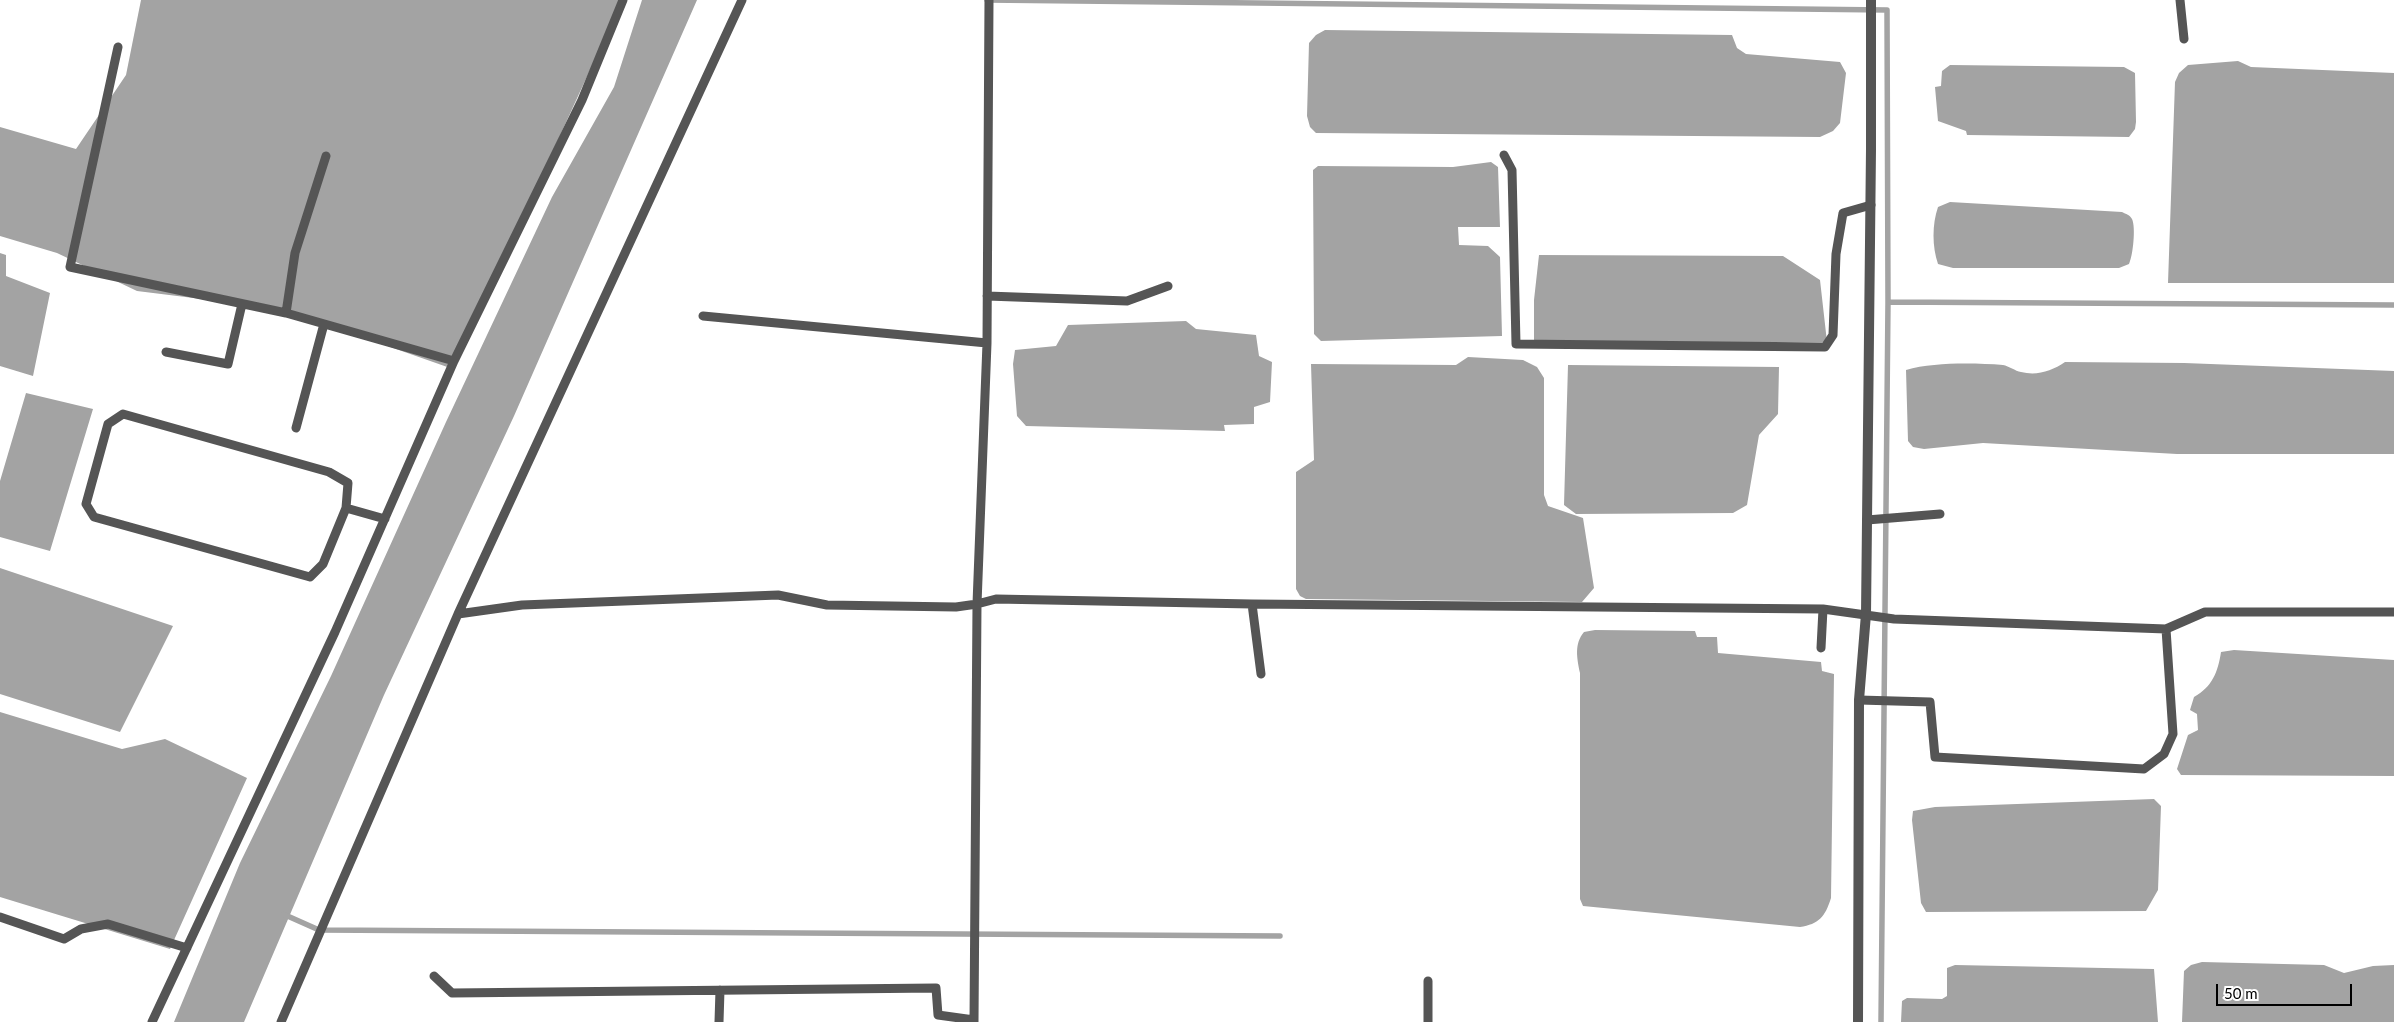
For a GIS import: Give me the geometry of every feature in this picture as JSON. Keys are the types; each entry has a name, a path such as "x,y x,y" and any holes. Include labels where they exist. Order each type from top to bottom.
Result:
{"street":[{"path":"1858,1022 1860,700 1866,614 1871,205 1871,0"}],"lane":[{"path":"152,1022 335,632 454,361 582,100 623,0"},
{"path":"281,1022 458,614 742,0"},
{"path":"434,976 452,993 936,988 938,1015 974,1021 978,604 987,344 989,0"},
{"path":"2180,0 2184,39"},
{"path":"118,47 70,267 286,313 454,361"},
{"path":"1504,155 1512,170 1516,344 1825,347 1833,335 1836,254 1843,213 1871,205"},
{"path":"286,313 295,253 326,156"},
{"path":"987,296 1128,301 1168,286"},
{"path":"166,352 228,364 242,304"},
{"path":"703,316 987,344"},
{"path":"296,428 324,324"},
{"path":"123,414 329,472 348,483 346,508 323,564 310,577 94,517 86,504 108,424 123,414"},
{"path":"346,508 385,519"},
{"path":"1867,520 1940,514"},
{"path":"458,614 522,605 778,595 827,605 956,607 996,599 1252,604 1823,609 1894,619 2166,629 2205,612 2394,612"},
{"path":"1252,604 1261,674"},
{"path":"1821,648 1823,609"},
{"path":"1860,700 1930,702 1935,757 2144,769 2164,754 2174,734 2166,629"},
{"path":"0,917 64,939 81,928 108,924 187,948"},
{"path":"1428,981 1428,1022"},
{"path":"720,990 720,1022"}],"shaded area":[{"path":"141,0 622,0 453,369 282,309 137,291 57,253 0,236 0,127 76,149 126,75"},
{"path":"642,0 697,0 514,416 384,695 244,1022 174,1022 240,863 331,676 446,422 552,197 614,87"},
{"path":"1325,30 1732,35 1737,48 1746,54 1840,62 1846,73 1840,123 1833,131 1820,137 1316,133 1310,127 1307,116 1309,43 1316,35"},
{"path":"2238,61 2251,67 2394,73 2394,283 2168,283 2175,82 2179,73 2188,65"},
{"path":"1950,65 2124,67 2135,73 2135,129 2129,137 1967,135 1966,131 1938,121 1935,87 1941,86 1942,71"},
{"path":"1491,162 1498,167 1500,227 1458,227 1459,245 1488,246 1500,257 1502,336 1321,341 1314,334 1313,170 1318,166 1453,167"},
{"path":"1950,202 2122,212 2130,216 2133,223 2134,242 2132,255 2129,264 2119,268 1953,268 1938,264 1934,243 1935,221 1938,207"},
{"path":"0,253 6,255 6,276 50,293 33,376 0,366"},
{"path":"1539,255 1783,256 1820,280 1827,342 1534,342 1534,300"},
{"path":"1186,321 1196,329 1256,335 1259,356 1272,362 1270,402 1254,407 1254,424 1224,425 1225,431 1026,426 1017,416 1013,364 1015,350 1056,346 1068,325"},
{"path":"1468,357 1523,360 1537,367 1544,378 1544,495 1548,506 1583,518 1594,588 1582,602 1306,599 1300,596 1296,589 1296,472 1314,460 1311,364 1456,365"},
{"path":"2065,362 2184,363 2394,371 2394,454 2177,454 1983,443 1924,449 1913,447 1908,441 1906,370 1941,364 1980,364 2003,365 2027,373 2039,373 2055,368"},
{"path":"1568,365 1779,367 1778,414 1759,435 1747,505 1733,513 1576,514 1564,505"},
{"path":"26,393 93,409 50,551 0,537 0,481"},
{"path":"0,568 173,626 120,732 0,694"},
{"path":"1595,630 1695,631 1697,637 1717,637 1718,653 1821,662 1822,671 1834,674 1831,898 1824,915 1817,922 1800,927 1583,906 1580,899 1580,673 1577,651 1579,641 1584,632"},
{"path":"2234,650 2394,660 2394,776 2181,775 2177,769 2188,735 2198,730 2197,714 2190,710 2194,697 2210,684 2218,666 2221,652"},
{"path":"0,712 122,749 165,739 247,778 170,949 0,897"},
{"path":"2154,799 2161,806 2158,890 2146,911 1926,912 1921,903 1912,820 1913,811 1935,807"},
{"path":"2202,962 2324,965 2344,973 2373,966 2394,965 2394,1022 2182,1022 2184,971 2191,965"},
{"path":"1955,965 2154,969 2158,1022 1901,1022 1902,1001 1907,998 1942,999 1947,996 1947,968"}],"waterway":[{"path":"987,0 1887,10 1888,302 2394,305"},
{"path":"1881,1022 1888,302"},
{"path":"283,914 319,930 1280,936"}]}
